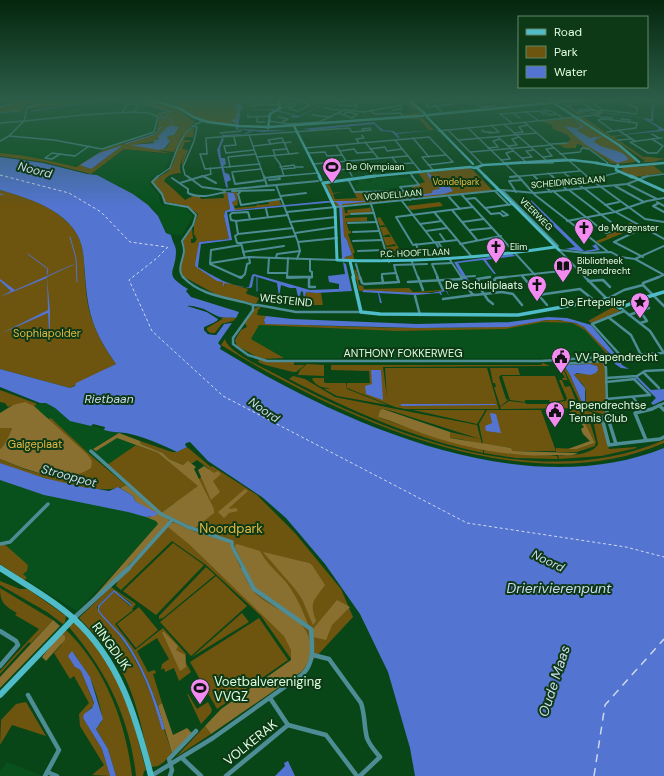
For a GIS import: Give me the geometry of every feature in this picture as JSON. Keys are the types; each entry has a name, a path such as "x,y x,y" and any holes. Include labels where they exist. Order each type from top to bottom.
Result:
{"street":[{"path":"0,141 9,136 54,140 107,149 150,134"},
{"name":"WESTEIND","path":"185,134 181,138 169,170 152,182 153,186 162,194 165,203 188,207 196,215 193,225 182,241 184,251 180,267 181,275 189,282 207,292 253,306 258,305 296,312 361,312 396,316 518,315 607,299"},
{"path":"195,134 183,167 184,173 191,180 206,188 240,192 274,190"},
{"path":"259,134 206,138 207,154 200,154 204,168 260,164"},
{"path":"299,134 318,173 319,181"},
{"name":"VEERWEG","path":"444,134 473,166 558,246 555,247"},
{"path":"453,134 483,165"},
{"path":"474,134 535,193 567,220 607,250 607,252"},
{"path":"490,134 494,137"},
{"path":"459,140 525,134"},
{"path":"538,134 598,187 628,209 646,220 662,221"},
{"path":"604,134 615,141 640,163"},
{"path":"624,134 635,141"},
{"path":"653,134 662,138"},
{"path":"250,135 267,186"},
{"path":"359,143 356,139 364,138 362,135"},
{"path":"517,135 546,160"},
{"path":"234,136 236,145 224,146 226,153 254,150"},
{"path":"267,137 271,144"},
{"path":"305,148 429,137 453,162 428,165"},
{"path":"498,137 522,158 524,162"},
{"path":"508,146 517,145 512,139 520,137"},
{"path":"268,140 282,138 289,154"},
{"path":"413,138 429,157"},
{"path":"618,140 631,138"},
{"path":"651,139 663,146 658,153 648,153 630,142 651,139 662,138"},
{"path":"488,148 498,147 492,141 500,139"},
{"path":"395,140 422,172"},
{"path":"253,146 291,142"},
{"path":"365,142 378,158"},
{"path":"470,152 567,143"},
{"path":"336,145 346,161"},
{"path":"60,154 52,159 45,158 52,153 60,154 76,156 89,146"},
{"path":"370,148 385,147 387,150 402,149"},
{"path":"543,157 552,156 546,149 554,148"},
{"path":"560,154 580,152 583,148 588,148 608,164"},
{"path":"284,176 273,150 287,149"},
{"path":"340,151 354,149 357,153 373,152"},
{"path":"522,158 532,157 526,151 533,150"},
{"path":"501,160 510,159 506,153 514,151"},
{"path":"308,153 324,152 327,156 342,154"},
{"path":"257,157 298,153"},
{"path":"230,167 228,157 256,154"},
{"path":"430,170 422,157 446,155"},
{"path":"313,164 408,156"},
{"path":"392,157 397,164 413,163"},
{"path":"524,162 567,159 608,164 617,167 640,163 646,164 664,162"},
{"path":"172,178 188,189 188,192 192,195 198,196 216,194 228,190 276,185 505,163 567,159"},
{"path":"362,160 367,167 379,166 384,173"},
{"path":"334,162 338,170 348,169 352,176"},
{"path":"281,168 294,165 295,167 303,167"},
{"path":"617,167 616,170 664,191"},
{"path":"180,183 211,174 210,168"},
{"path":"261,169 232,172 235,184 279,176 318,173"},
{"path":"510,176 580,171"},
{"path":"564,172 604,205 664,239"},
{"path":"589,178 604,177 620,172"},
{"path":"408,198 400,187 420,185 410,173"},
{"path":"533,175 552,192 606,233 620,228 600,215 548,173"},
{"name":"SCHEIDINGSLAAN","path":"499,191 535,193 552,192 627,184 637,179 664,174"},
{"path":"202,176 216,183"},
{"path":"269,180 280,179 279,176"},
{"path":"208,180 214,178"},
{"path":"348,179 355,191 403,191"},
{"path":"516,192 508,181 522,180"},
{"path":"325,181 332,202 337,206 336,227 339,260"},
{"path":"627,184 657,199"},
{"path":"276,185 298,242 300,251 297,259"},
{"path":"614,185 644,202"},
{"path":"242,189 238,194 241,204 306,193"},
{"path":"260,191 263,201"},
{"name":"VEERWEG","path":"499,191 510,203 514,204 555,247 560,250"},
{"name":"VONDELLAAN","path":"236,220 268,217 337,206 402,201 408,198 462,196 499,191"},
{"path":"462,196 535,274"},
{"path":"449,197 460,209"},
{"path":"465,199 476,198 491,214 500,213 502,216 508,215 502,211"},
{"path":"567,220 615,212 628,209 644,202 664,198"},
{"path":"653,200 664,206"},
{"path":"402,201 436,242"},
{"path":"604,205 619,202"},
{"path":"485,208 510,203"},
{"path":"659,203 653,206 664,212"},
{"path":"371,204 389,262"},
{"path":"418,250 396,217 473,207"},
{"path":"266,209 268,217"},
{"path":"452,210 477,240"},
{"path":"241,244 236,243 235,236 238,234 236,220 231,220 230,215 248,212 250,219"},
{"path":"434,212 472,257"},
{"path":"351,214 374,213"},
{"path":"290,222 336,217"},
{"path":"462,222 484,218"},
{"path":"420,224 442,221"},
{"path":"348,223 376,222"},
{"path":"295,233 336,227"},
{"path":"238,234 293,228"},
{"path":"426,231 447,228"},
{"path":"470,230 492,228"},
{"path":"643,228 614,242 643,257"},
{"path":"273,230 276,239"},
{"path":"353,232 379,231"},
{"path":"254,232 256,240"},
{"path":"440,234 445,241"},
{"path":"249,257 250,263 247,264 245,274 241,278 213,265 210,258 211,250 256,240 296,236"},
{"path":"460,244 501,236"},
{"path":"298,242 337,238"},
{"path":"266,240 268,249"},
{"path":"353,241 382,240"},
{"path":"414,244 457,240"},
{"path":"241,244 245,258"},
{"path":"243,252 284,246"},
{"path":"560,250 586,253 607,252 620,257 635,259 643,257 664,246"},
{"name":"P.C. HOOFTLAAN","path":"439,280 432,264 472,257 555,247"},
{"path":"358,251 385,250"},
{"path":"560,250 559,251 607,299 652,333 664,353"},
{"name":"P.C. HOOFTLAAN","path":"276,258 277,254 300,251"},
{"name":"P.C. HOOFTLAAN","path":"211,263 249,257 427,264"},
{"path":"269,258 268,273 287,272"},
{"path":"288,258 287,278 312,277 312,272 310,271 310,259"},
{"path":"635,259 664,275"},
{"path":"349,261 361,312"},
{"path":"451,261 473,295"},
{"name":"P.C. HOOFTLAAN","path":"396,273 394,265 451,261"},
{"path":"412,263 422,290"},
{"path":"356,264 362,283 364,284 383,284 399,282 396,273 382,274 383,284"},
{"path":"352,269 357,269"},
{"path":"502,292 494,280 496,278 561,271"},
{"path":"607,299 624,290 664,275"},
{"path":"408,282 475,276"},
{"path":"522,276 547,305"},
{"path":"309,277 309,288 315,287"},
{"path":"490,277 477,279 482,285 480,288 493,304"},
{"path":"439,280 442,290"},
{"path":"588,281 603,280 610,287"},
{"path":"643,284 664,306"},
{"path":"538,295 580,289 595,301"},
{"path":"443,299 502,292 513,294 522,305"},
{"path":"620,308 638,302 653,294 664,292"},
{"path":"415,296 420,315"},
{"name":"ANTHONY FOKKERWEG","path":"253,306 253,310 233,338 233,344 236,348 267,361 541,362 603,360 610,357 664,353"},
{"path":"629,315 649,308"},
{"path":"620,356 592,324 624,311"},
{"path":"640,311 646,321 640,323"},
{"path":"608,317 631,335 641,355"},
{"path":"561,364 603,360 606,380 607,415 616,444"},
{"path":"606,380 633,377 643,372 664,370"},
{"path":"643,372 659,388"},
{"path":"606,399 650,395 633,377"},
{"path":"633,397 643,411"},
{"path":"646,440 635,413 660,406 664,403"},
{"path":"660,406 664,410"},
{"path":"607,415 602,418 609,445 660,439 664,437"},
{"path":"91,451 161,514 196,530 232,542 232,546 254,589 311,629 313,655 310,666 303,674 182,758 151,776"},
{"path":"0,544 10,542 48,504"},
{"path":"0,694 31,664 67,624 121,576 172,520"},
{"name":"RINGDIJK","path":"0,568 74,618 97,642 112,662 123,683 138,725 151,776"},
{"path":"0,631 16,641 18,645 0,666"},
{"path":"270,698 288,725 326,735 358,776 380,757 367,737 363,706 329,659 313,655"},
{"path":"28,695 59,750 46,774 57,776"},
{"name":"VOLKERAK","path":"226,776 288,725"},
{"path":"170,776 172,770 169,765 169,759 196,731"},
{"path":"182,758 201,776"}],"shaded area":[{"path":"0,134 154,134 103,150 71,168 41,161 0,157"},
{"path":"124,149 171,155 165,170 152,178 149,184 159,195 160,203 163,205 185,207 193,216 182,235 168,234 153,209 133,194 92,173"},
{"path":"392,177 408,178 416,184 382,190 358,191 354,185 360,184 358,181 360,180 365,179 368,182 372,182 371,179"},
{"path":"483,260 494,276 467,276 458,263"},
{"path":"545,321 577,324 587,331 605,350 593,352 596,357 566,358 285,358 251,339 259,325 397,331 508,328"},
{"path":"41,403 46,403 75,422 119,433 93,449 117,438 136,445 107,465 107,467 88,453 51,418 48,419 34,406"},
{"path":"0,475 163,521 77,611 0,564"},
{"path":"7,762 40,776 0,776 0,772"}],"green space":[{"path":"154,134 160,134 158,136 159,138 154,141 155,143 151,142 134,145 157,149 166,148 170,141 167,138 168,136 183,134 174,152 156,150 173,154 124,149 91,174 44,162 0,156 0,153 19,155 76,167 103,150 121,144 133,148 122,144","holes":["122,146 91,169 81,165 99,153"]},
{"path":"184,134 193,134 193,137 185,137 184,140 191,140 190,142 185,142 182,149 188,150 182,167 182,161 185,153 181,163 181,173 171,175 164,181 185,200 193,196 200,197 201,199 224,198 223,192 227,192 230,209 225,211 224,216 229,239 199,242 196,267 223,282 224,287 225,282 248,289 247,294 259,298 256,304 217,295 184,277 180,270 185,251 183,239 192,228 193,239 191,239 191,243 196,241 197,238 195,238 196,236 194,235 194,225 198,214 187,206 165,202 153,182 171,168"},
{"path":"566,134 600,134 617,144 639,160 615,144 636,161 619,164 609,163 610,162 590,149 582,147 582,145 577,144 576,148 565,148 560,145 553,145 568,143 568,141 571,140"},
{"path":"606,134 611,136 625,135 614,137 643,157 664,159 653,162 643,162 645,161"},
{"path":"636,164 639,167 664,164 654,166 663,173 635,177 622,171 621,169 623,168 619,166"},
{"name":"Vondelpark","path":"468,168 473,170 493,191 336,206 326,185 327,183 330,186 333,193 343,192 333,194 335,199 357,198 354,192 377,191 374,192 376,195 399,194 398,192 415,191 411,186 425,182 419,174 412,174"},
{"name":"Sophiapolder","path":"0,190 26,198 52,210 73,228 80,239 90,314 100,338 116,364 70,388 0,369"},
{"path":"229,192 237,192 238,205 234,206 235,208 256,206 258,204 269,204 268,202 279,200 282,205 234,210 232,202 236,200 234,193"},
{"path":"440,202 443,206 411,210 407,206"},
{"path":"344,206 345,213 348,213 347,210 370,207 372,213 350,213 350,215 345,216 345,218 367,217 367,221 346,222 349,231 351,231 351,233 348,234 355,253 353,253 354,259 344,259 345,257 352,255 347,240 344,236 342,207"},
{"path":"380,217 400,250 425,250 427,254 389,254 396,253 395,251 388,251 386,247 396,246 395,244 386,246 383,237 391,237 389,234 383,236 380,227 386,227 384,225 380,226 377,218"},
{"path":"631,223 636,226 631,224 629,225 633,228 638,227 599,243 596,241 613,233 611,232 624,229 619,227"},
{"path":"354,270 358,271 356,272 360,280 358,280 359,285 363,286 364,289 409,288 413,292 443,290 453,288 454,286 465,286 444,290 423,293 371,290 359,291"},
{"path":"306,292 321,293 323,305 312,305 312,299 305,297"},
{"path":"261,307 258,310 257,315 266,316 264,323 460,328 499,326 543,320 564,321 575,323 586,328 611,356 601,354 606,353 585,330 572,323 543,322 506,329 397,331 259,325 251,339 284,358 261,359 237,346 235,340 241,330 247,327 245,323 254,309"},
{"path":"613,307 620,311 592,323 588,321"},
{"path":"221,318 236,318 233,321 222,324 215,333 207,331 207,328 222,319"},
{"path":"225,339 233,350 259,366 324,399 370,420 419,438 468,451 518,460 568,461 617,455 664,440 664,443 610,459 553,464 494,458 435,444 377,424 321,400 269,373 221,345"},
{"path":"259,360 294,362 294,365 305,365 296,372 293,372 265,365 258,362"},
{"path":"600,362 605,364 606,413 603,414 583,409 562,365","holes":["590,364 597,366 597,372 574,375 585,388 588,407 584,407 570,375 565,368 566,365"]},
{"path":"543,363 550,366 383,367 387,397 385,368 487,368 499,409 405,409 395,407 347,388 347,383 370,383 369,371 331,370 331,365 541,365"},
{"path":"307,364 324,365 324,376 298,375 300,370"},
{"path":"490,368 518,368 520,375 501,375 499,377 506,399 508,400 501,406 494,387 496,387 495,383 493,383"},
{"path":"559,368 564,371 568,380 563,380 562,378 565,378"},
{"path":"293,376 305,379 335,397 477,425 482,444 450,438 450,432 480,439 392,411 383,409 380,410 378,417 444,440 483,449 483,453 433,440 384,423 289,379"},
{"path":"502,376 555,376 564,400 550,402 549,400 525,400 525,402 510,400"},
{"path":"324,378 324,382 326,383 346,383 347,389 388,405 337,396 324,389 332,388 318,385 314,382 312,379"},
{"path":"559,380 562,380 565,387 570,385 579,408 501,409 500,407 509,401 526,404 550,404 566,401 567,398"},
{"path":"0,390 37,404 34,406 13,405 8,407 5,403 0,402"},
{"name":"Galgeplaat","path":"25,402 34,406 87,454 92,461 91,468 69,476 57,476 22,468 0,459 0,449 9,436 12,428 0,428 0,413 13,405"},
{"path":"383,409 450,432 450,438 511,448 513,451 578,453 568,456 542,456 510,454 477,449 445,441 378,417 380,410"},
{"path":"413,410 484,410 485,411 477,424"},
{"path":"487,410 541,410 556,451 513,451 511,448 483,444 479,424"},
{"path":"570,410 583,410 602,415 601,418 609,449 637,448 601,456 559,459 558,455 568,456 580,454 591,450 598,444 593,420 589,419 596,442 595,446 577,452 556,452 556,448 577,449 595,443 582,417 576,413 570,413"},
{"path":"570,413 576,413 582,417 595,443 577,449 568,449 590,441 583,434 581,429 584,427 575,416"},
{"path":"51,418 88,453 126,485 114,489 82,487 45,478 0,463 0,459 24,469 49,476 57,476 71,475 92,461 48,419"},
{"path":"12,427 8,439 0,449 0,428"},
{"path":"119,433 140,441 141,444 163,453 169,459 183,465 188,461 196,467 194,469 214,509 214,513 195,528 161,513 198,486 158,453 117,438 96,451 93,449"},
{"name":"Noordpark","path":"140,441 172,452 177,452 187,447 211,467 212,466 257,495 295,533 341,589 353,617 301,673 261,616 206,565 172,541 121,590 116,586 118,580 166,528 157,522 176,502 161,513 107,465 136,445 158,453 195,483 209,469 197,460 191,464 188,462 183,465 169,459 163,453 141,444"},
{"path":"484,449 516,454 557,456 558,459 515,458 484,453"},
{"path":"204,466 214,473 218,471 221,474 213,481 220,492 211,500 198,470"},
{"path":"126,485 168,519 169,523 123,571 85,607 158,524 156,521 146,517 151,517 145,508 135,501 133,496 120,488"},
{"path":"245,489 248,491 229,508 236,508 238,511 229,513 224,518 218,512"},
{"path":"172,523 195,532 229,542 244,575 254,592 261,599 297,621 304,628 309,637 309,658 301,672 211,734 205,726 221,709 291,660 291,650 284,636 190,545 168,527"},
{"path":"3,543 28,565 27,571 23,574 27,578 24,580 0,564 0,544"},
{"path":"173,543 204,565 156,615 123,591"},
{"path":"237,544 260,551 268,563 290,587 308,624 272,602 255,588 235,547"},
{"path":"263,552 312,565 325,585 315,598 313,609 316,621 313,625 302,599"},
{"path":"206,567 215,575 163,618 159,619 159,616"},
{"path":"216,576 247,606 191,656 160,622"},
{"path":"0,581 20,589 28,589 66,616 65,622 63,624 47,612 0,585"},
{"path":"111,587 136,604 132,609 133,610 115,624 135,650 163,628 186,654 186,663 191,672 179,681 174,668 165,672 164,668 161,670 162,664 169,659 157,638 137,651 148,672 155,670 156,673 153,674 162,703 158,706 134,654 121,634 99,610 100,606 114,592 130,606 132,604 114,590 97,607 99,612 111,625 130,652 152,697 162,729 164,729 172,753 158,766 151,767 138,712 122,672 107,649 79,618"},
{"path":"0,588 53,620 30,644 30,642 28,643 0,674 0,671 39,629 15,615 17,613 4,604 1,597"},
{"path":"337,600 350,607 332,625 326,640 313,637 313,629"},
{"path":"139,607 158,630 136,648 117,624"},
{"path":"242,613 249,622 192,657"},
{"path":"259,618 288,660 217,709 190,662"},
{"path":"53,620 60,626 0,688 0,677"},
{"path":"73,623 76,624 98,649 117,677 127,703 146,770 144,771 143,776 136,776 128,734 114,696 94,660 68,626"},
{"path":"65,629 92,660 111,696 125,736 132,776 116,776 108,749 96,729 102,721 102,717 95,691 89,676 74,653 94,704 83,718 102,749 110,776 92,775 104,765 80,726 79,714 89,703 74,676 70,679 54,653 62,644 61,633"},
{"path":"162,632 164,632 178,646 176,650 185,655 186,667 180,671"},
{"path":"61,633 65,636 65,640 46,661 42,657"},
{"path":"187,694 197,709 208,702 212,710 201,724"},
{"path":"26,702 46,736 12,725 0,745 1,720 16,704"},
{"path":"162,703 173,735 187,728 192,733 172,753 158,706"},
{"path":"205,726 211,734 176,757"}],"water":[{"path":"160,134 174,134 168,136 167,138 170,141 165,148 159,150 130,145 155,143 153,141 159,139 158,136"},
{"path":"239,134 244,134 222,137 222,135"},
{"path":"574,134 584,134 590,138 603,136 596,139 594,142 598,145 624,154 628,160 617,163 586,145"},
{"path":"222,138 224,139 220,148 221,158 225,158 226,164 223,166 225,173 229,174 231,180 227,182 228,188 226,187 217,150"},
{"path":"122,146 91,169 80,165 99,153"},
{"path":"0,157 43,163 97,175 133,194 148,205 158,216 166,233 171,235 176,249 172,273 175,280 188,289 186,291 191,297 239,312 236,318 222,317 200,308 187,306 207,312 218,319 207,326 204,330 208,334 216,335 224,324 232,323 218,343 221,346 220,349 268,377 320,404 376,428 434,448 493,461 552,467 609,463 664,448 664,776 415,776 410,748 388,672 360,614 325,564 286,518 262,497 208,461 190,442 186,443 185,445 187,447 177,452 139,436 104,430 105,427 93,424 91,426 70,421 55,408 46,403 40,403 0,387 0,369 70,388 75,386 76,383 116,364 100,338 90,313 80,239 73,228 52,210 26,198 0,190"},
{"path":"428,172 439,183 446,182 453,191 444,194 342,204 344,236 347,240 352,255 345,257 344,259 342,259 339,205 336,202 227,212 232,240 201,244 198,267 234,285 225,283 223,287 223,282 217,281 195,265 199,242 229,239 224,216 225,211 230,209 227,192 234,193 236,200 232,202 235,210 326,201 360,201 403,197 432,193 433,190 440,189 438,186 433,186 434,185 427,174"},
{"path":"531,200 584,251 596,249 592,246 596,244 600,250 587,252 565,249 575,247 530,203"},
{"path":"512,254 516,256 486,260 496,274 494,274 483,260 458,263 472,286 468,287 454,262"},
{"path":"343,262 346,264 352,291 316,293 306,292 304,300 303,292 301,291 299,301 296,288 281,285 279,297 277,283 254,276 252,287 250,288 244,287 249,287 252,275 254,274 310,290 339,289 339,284 329,282 328,276 345,274"},
{"path":"74,264 47,277 50,311 50,347 48,313 0,334 48,310 47,278 0,297 11,291 0,281 0,279 15,290"},
{"path":"466,287 447,291 449,296 446,291 441,292 442,295 439,293 416,295 379,293 382,303 380,303 378,293 362,292 364,290 432,293"},
{"path":"266,316 292,319 417,324 510,322 548,317 567,318 591,325 616,355 622,365 629,369 621,368 615,364 611,355 584,327 576,323 559,320 546,320 508,327 418,328 265,324 264,320"},
{"path":"590,364 597,366 598,370 596,373 590,375 577,373 574,375 585,388 585,400 588,407 586,408 584,407 565,367 566,365"},
{"path":"371,370 381,370 383,400 366,394 365,386 372,384"},
{"path":"634,376 637,376 651,390 664,389 664,400 653,405 651,403 656,398"},
{"path":"400,404 495,404 496,405 402,406"},
{"path":"490,413 496,414 501,433 486,431 485,426 492,423"},
{"name":"Strooppot","path":"0,463 44,478 87,488 93,487 92,488 109,491 118,487 133,496 135,501 157,514 155,516 146,517 44,495 0,480"},
{"path":"114,590 132,605 131,606 114,592 100,606 99,610 124,638 137,659 153,693 165,729 162,730 151,694 129,649 98,611 98,606"},
{"path":"72,651 90,677 103,719 96,729 108,749 116,776 110,776 102,749 83,718 84,714 92,708 94,703 81,671 75,667 68,656"},
{"path":"288,761 295,776 275,776 285,766 284,763"}],"pier":[{"path":"187,305 204,309 222,319 206,328 209,333 215,333 222,324 233,321 224,324 216,335 208,334 204,330 204,327 214,323 218,319 207,312"}],"waterway":[{"path":"125,144 154,134"},
{"path":"70,237 76,258 77,282"},
{"path":"28,254 48,269 47,274"},
{"path":"257,277 257,291"}],"ferry route":[{"path":"0,175 69,193 101,212 130,242 167,247"},
{"path":"168,247 157,258 129,280 152,331 223,396 467,523 626,547 664,557"},
{"path":"594,776 605,705 664,639"}],"place":[{"name":"De Olympiaan","path":"332,184"},
{"name":"de Morgenster","path":"584,245"},
{"name":"Elim","path":"496,264"},
{"name":"Bibliotheek Papendrecht","path":"563,283"},
{"name":"De Schuilplaats","path":"537,302"},
{"name":"De Ertepeller","path":"640,319"},
{"name":"VV Papendrecht","path":"561,374"},
{"name":"Papendrechtse Tennis Club","path":"555,428"},
{"name":"Voetbalvereniging VVGZ","path":"200,705"}],"water label":[{"name":"Noord","path":"35,170"},
{"name":"Rietbaan","path":"109,399"},
{"name":"Noord","path":"264,410"},
{"name":"Noord","path":"548,561"},
{"name":"Drierivierenpunt","path":"559,588"},
{"name":"Oude Maas","path":"554,681"}]}
